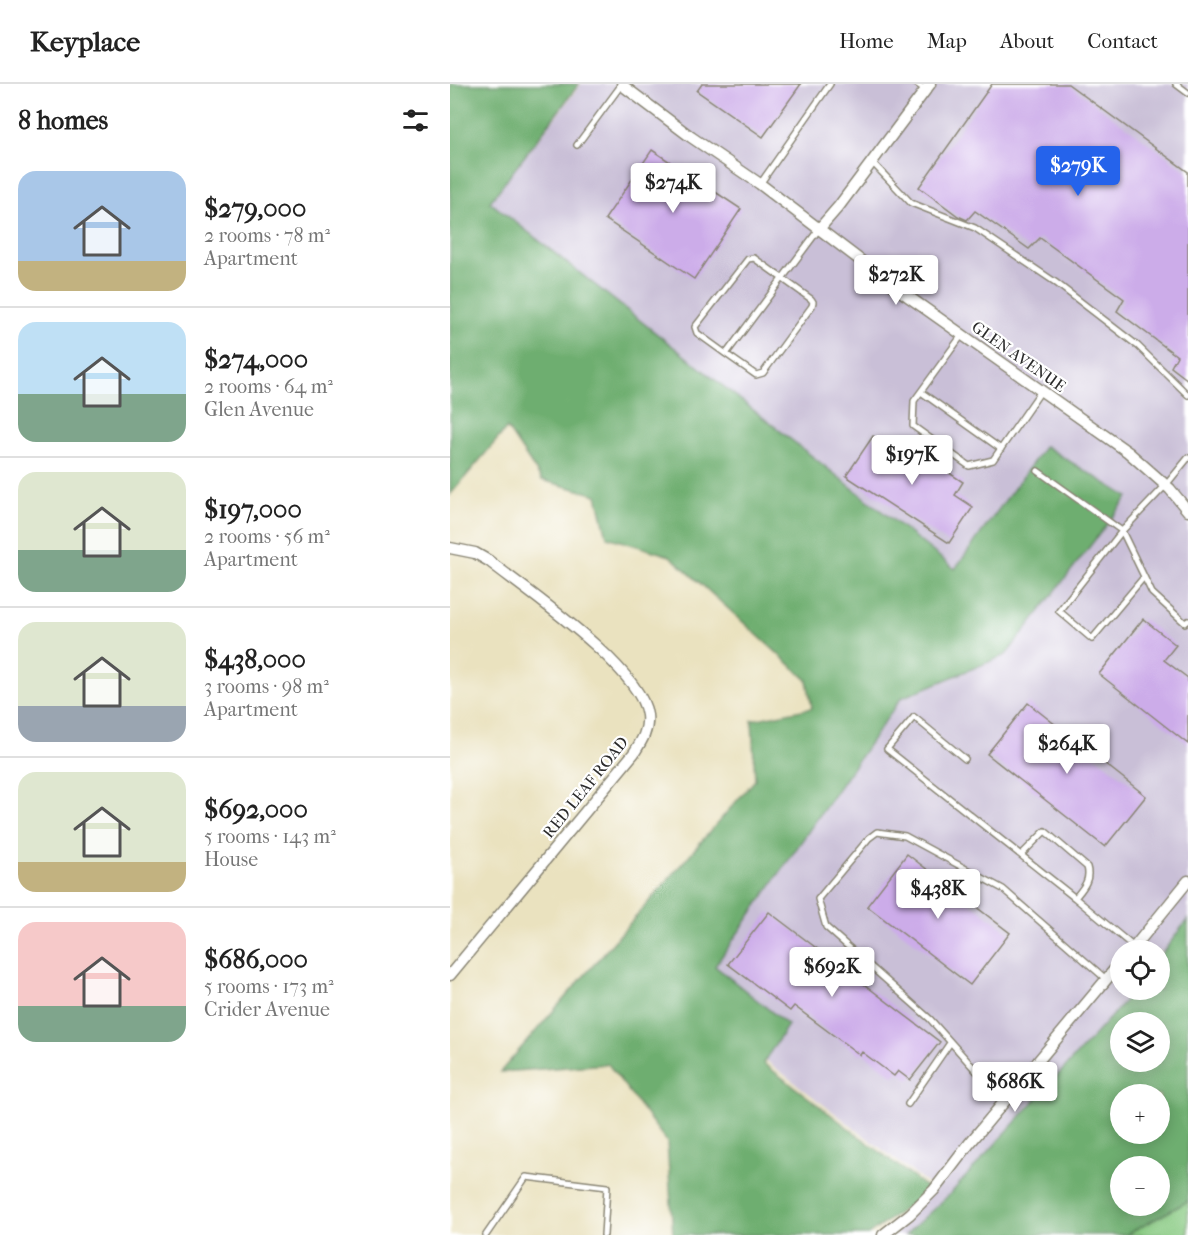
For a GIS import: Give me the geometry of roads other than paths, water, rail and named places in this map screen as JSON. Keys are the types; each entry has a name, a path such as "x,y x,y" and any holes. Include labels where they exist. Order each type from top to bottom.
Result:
{"street":[{"name":"GLEN AVENUE","path":"622,84 962,335 1128,452 1166,485 1188,511"},
{"path":"819,229 872,162 924,86"},
{"name":"RED LEAF ROAD","path":"450,548 475,553 489,561 602,650 633,684 647,715 647,728 642,741 622,768 450,975"},
{"path":"1139,940 1188,881"},
{"path":"883,1235 910,1214 934,1190 969,1144 1110,976"}],"lane":[{"path":"577,145 622,84"},
{"path":"760,184 831,84"},
{"path":"1176,84 1188,93"},
{"path":"872,162 911,202 975,228 1055,282 1138,346 1188,395"},
{"path":"726,354 819,229"},
{"path":"754,258 813,302 760,375 756,375 726,354 697,333 695,327 748,259 754,258"},
{"path":"962,335 914,401 913,426 969,466 993,460 1041,391"},
{"path":"921,392 1001,449"},
{"path":"1144,577 1092,639 1059,611 1122,531 1188,458"},
{"path":"1038,471 1122,531 1152,593 1185,623 1188,621"},
{"path":"965,759 914,717 887,748 1075,898 1122,940"},
{"path":"1021,855 1045,831 1087,867 1089,873 1087,880 1075,898"},
{"path":"1005,1103 930,1019 826,927 818,899 869,838 877,832 905,836 1002,889 1107,980"},
{"path":"908,1104 950,1042"},
{"path":"486,1235 526,1178 607,1187 604,1235"}]}
